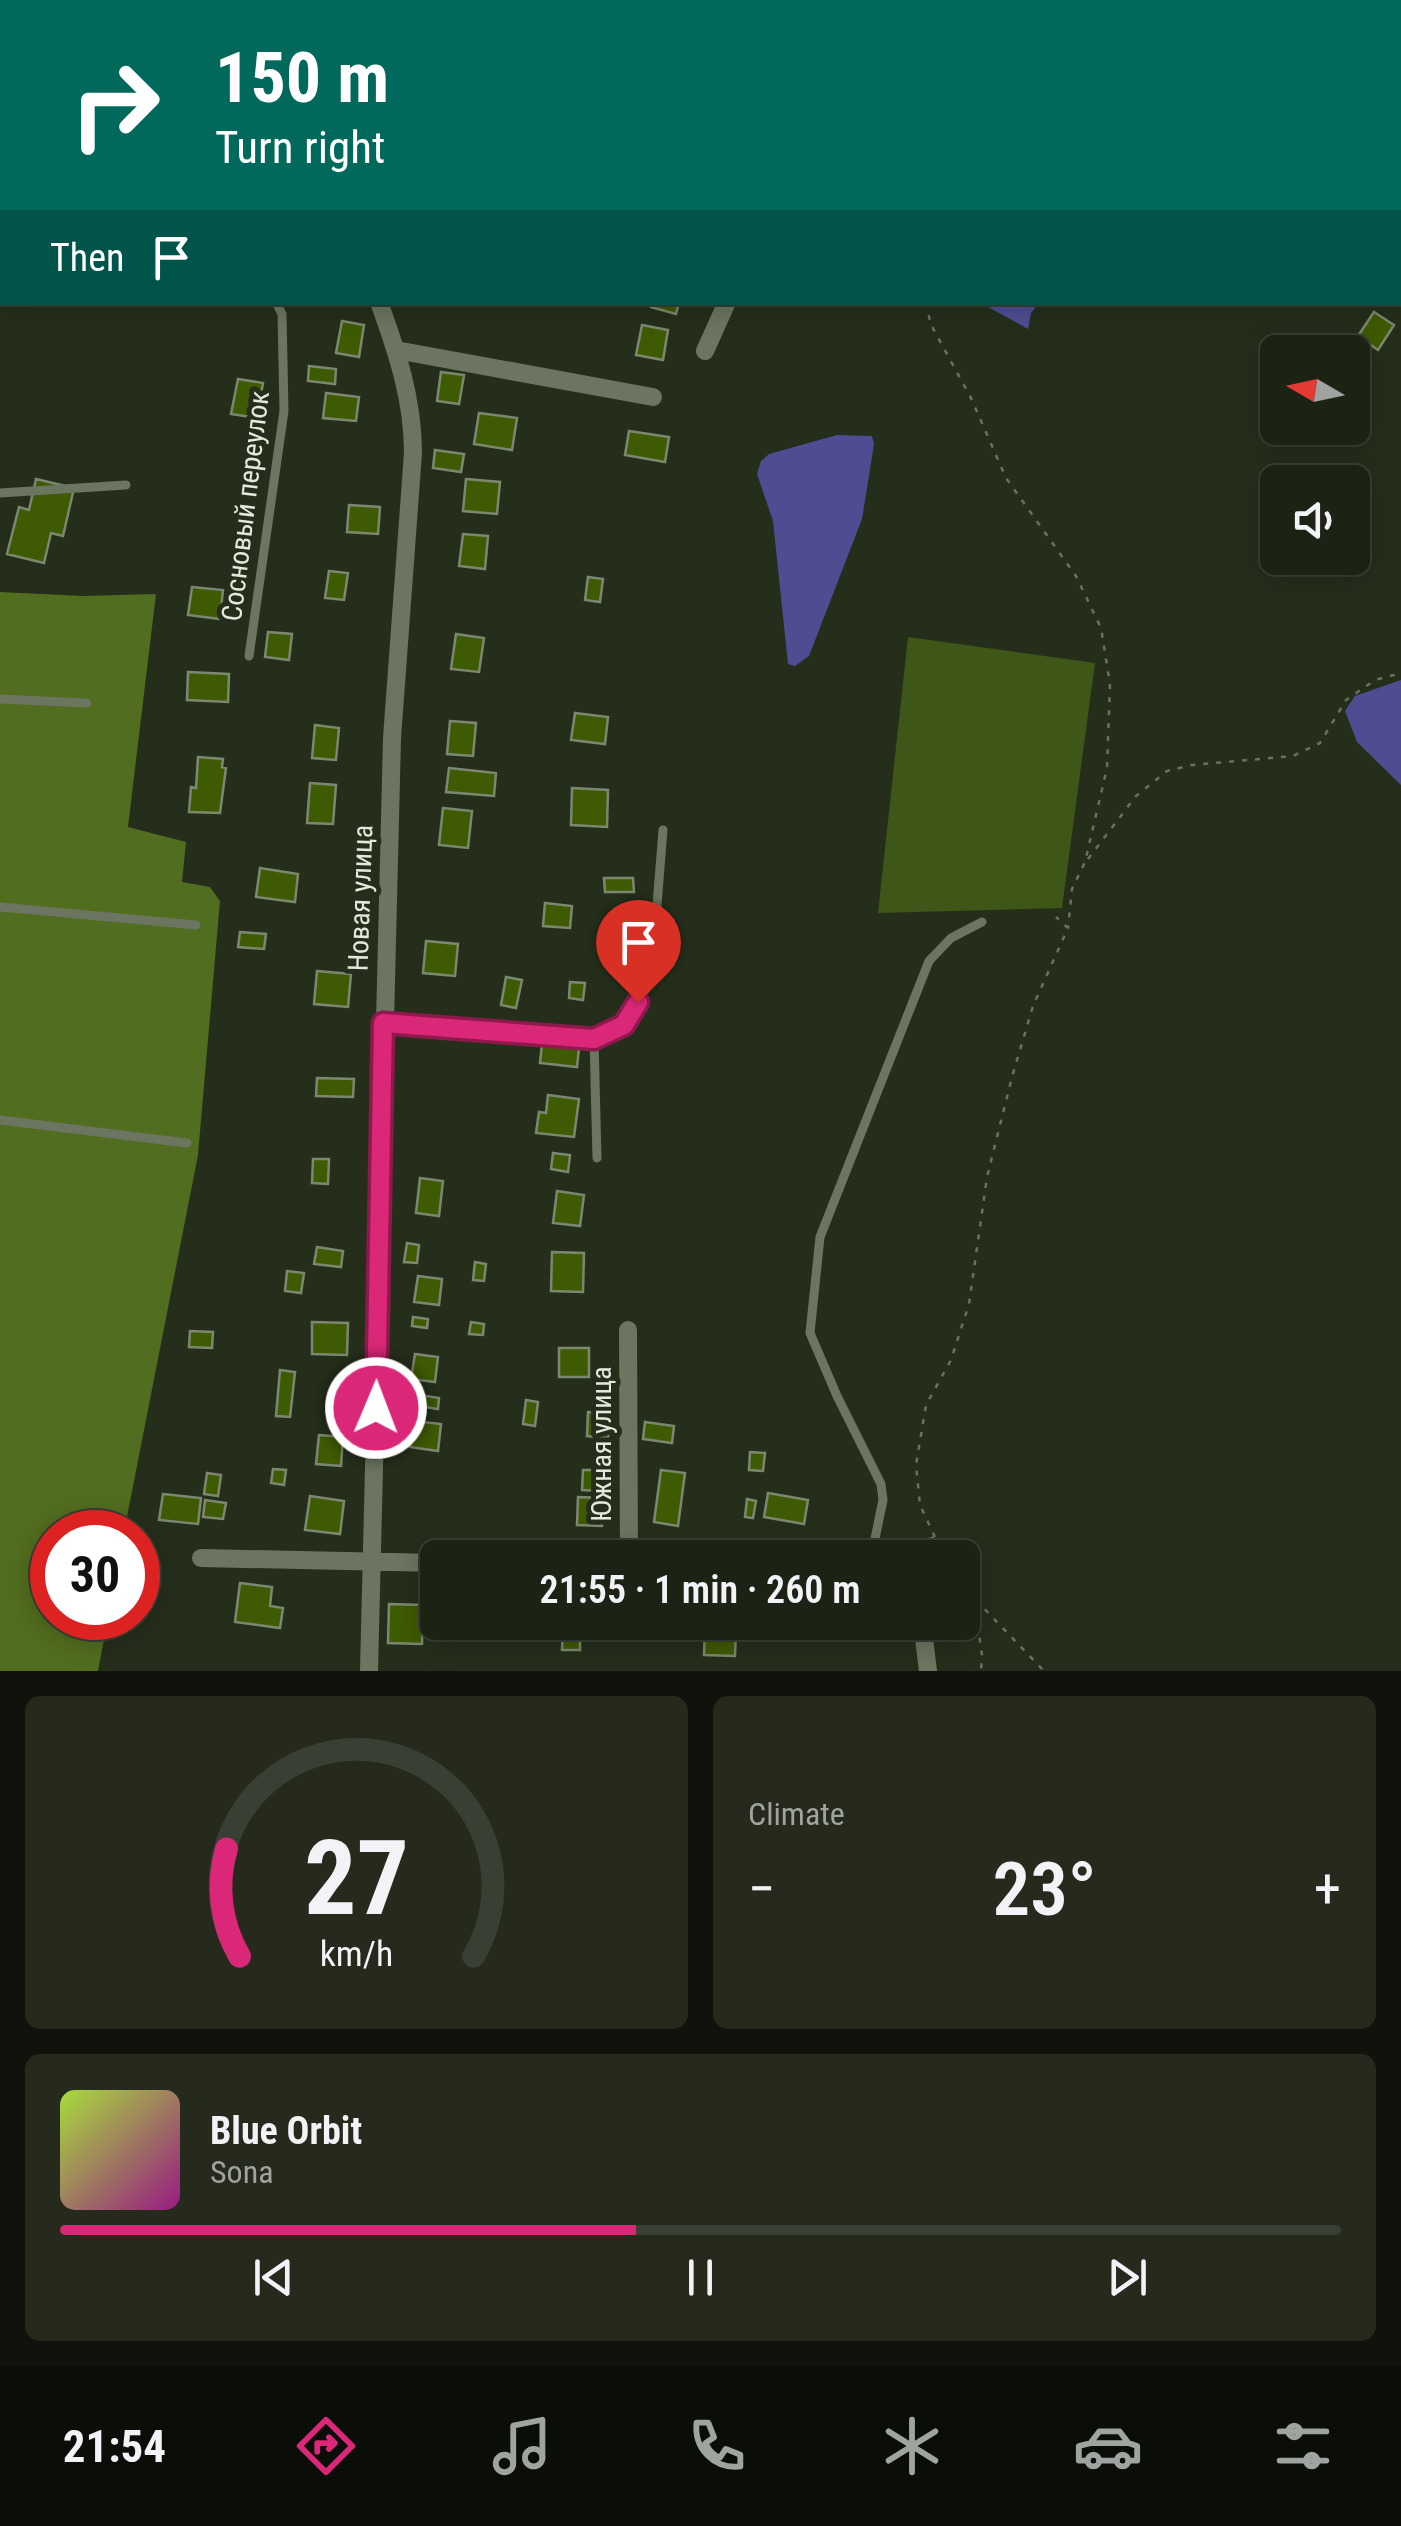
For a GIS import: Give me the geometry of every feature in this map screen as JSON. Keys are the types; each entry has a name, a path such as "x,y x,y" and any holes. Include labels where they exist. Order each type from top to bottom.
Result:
{"street":[{"name":"Новая улица","path":"370,1671 392,738 414,453 413,424 396,350 380,305"},
{"path":"705,351 726,305"},
{"path":"396,350 652,397"},
{"name":"Южная улица","path":"628,1330 629,1540"},
{"path":"201,1558 420,1563"},
{"path":"924,1640 928,1671"}],"lane":[{"name":"Сосновый переулок","path":"249,656 284,411 282,314 278,305"},
{"path":"0,493 126,485"},
{"path":"0,698 86,703"},
{"path":"383,1023 594,1039 624,1025 651,980 663,830"},
{"path":"0,907 196,925"},
{"path":"880,1540 880,1484 810,1333 820,1237 929,961 951,938 982,922"},
{"path":"594,1039 597,1158"},
{"path":"0,1120 187,1144"}],"path":[{"path":"927,305 930,323 972,398 1006,478 1076,576 1101,628 1110,684 1106,768 1086,862"},
{"path":"940,1540 920,1505 916,1465 926,1406 951,1360 970,1304 987,1177 1012,1077 1033,1006 1068,928 1072,889 1086,862 1136,796 1167,772 1192,765 1293,756 1320,742 1346,700 1374,680 1401,673"},
{"path":"1056,917 1068,928"},
{"path":"926,1540 935,1537"},
{"path":"980,1604 1044,1671"},
{"path":"980,1640 981,1671"}],"green space":[{"path":"0,592 156,594 128,827 186,842 182,882 210,887 220,901 198,1155 128,1510 30,1510 30,1640 104,1640 98,1671 0,1671"},
{"path":"908,637 1095,663 1062,908 878,913"}],"shaded area":[{"path":"985,305 1037,305 1031,313 1028,329"},
{"path":"837,435 872,436 862,519 809,656 795,666 788,664 773,521 757,474 761,461 769,454"},
{"path":"1401,680 1401,785 1357,742 1345,711 1355,696"}],"building":[{"path":"651,305 678,305 676,314"},
{"path":"1374,312 1394,325 1378,350 1370,344 1370,335 1359,335"},
{"path":"342,321 364,325 359,357 336,353"},
{"path":"642,325 668,330 663,360 636,355"},
{"path":"309,366 336,369 335,384 308,381"},
{"path":"441,372 464,375 459,404 437,401"},
{"path":"238,379 263,383 257,418 231,414"},
{"path":"326,393 359,397 356,421 323,418"},
{"path":"479,413 517,418 512,450 474,444"},
{"path":"629,431 669,437 665,462 625,455"},
{"path":"435,450 464,454 461,472 433,468"},
{"path":"36,479 74,488 63,536 51,533 44,563 7,554 19,507 29,510"},
{"path":"466,479 500,482 497,514 463,511"},
{"path":"349,505 380,507 378,534 347,532"},
{"path":"463,534 488,536 485,569 459,566"},
{"path":"329,571 348,573 344,600 325,598"},
{"path":"588,577 603,579 600,602 585,600"},
{"path":"192,587 223,590 220,619 188,615"},
{"path":"268,632 292,634 289,660 265,657"},
{"path":"456,634 484,638 479,672 451,669"},
{"path":"188,672 229,674 228,702 187,700"},
{"path":"575,713 608,717 605,744 571,740"},
{"path":"450,721 476,723 473,756 447,754"},
{"path":"315,725 339,728 336,760 312,758"},
{"path":"198,757 223,759 222,767 226,768 220,813 189,812 191,787 196,788"},
{"path":"449,768 496,773 494,796 446,792"},
{"path":"310,783 336,785 333,824 307,823"},
{"path":"572,788 608,790 607,827 571,825"},
{"path":"443,808 472,811 468,848 439,845"},
{"path":"260,868 298,874 295,902 256,897"},
{"path":"604,878 633,878 634,892 605,892"},
{"path":"545,903 572,906 570,928 543,926"},
{"path":"240,932 266,934 264,949 238,947"},
{"path":"426,941 458,944 455,976 423,973"},
{"path":"317,971 351,974 348,1007 314,1004"},
{"path":"506,977 522,980 516,1008 501,1005"},
{"path":"570,982 585,983 583,1000 569,998"},
{"path":"542,1044 579,1048 577,1067 540,1063"},
{"path":"317,1078 354,1079 353,1097 316,1096"},
{"path":"548,1095 579,1099 574,1137 536,1133 539,1112 546,1113"},
{"path":"553,1153 570,1155 568,1172 551,1169"},
{"path":"313,1159 329,1159 328,1184 312,1183"},
{"path":"420,1178 443,1181 439,1216 416,1213"},
{"path":"557,1191 584,1195 580,1226 553,1223"},
{"path":"407,1243 419,1245 417,1263 404,1262"},
{"path":"317,1247 343,1251 341,1267 314,1264"},
{"path":"552,1252 584,1253 583,1292 551,1291"},
{"path":"475,1262 486,1264 484,1281 473,1280"},
{"path":"287,1271 304,1273 301,1293 285,1291"},
{"path":"418,1276 442,1279 439,1305 414,1302"},
{"path":"413,1317 428,1319 427,1328 412,1326"},
{"path":"312,1322 348,1323 347,1355 312,1354"},
{"path":"471,1322 484,1324 483,1335 469,1334"},
{"path":"190,1331 213,1332 212,1348 189,1347"},
{"path":"559,1348 589,1348 589,1377 559,1377"},
{"path":"415,1354 438,1357 435,1382 411,1379"},
{"path":"280,1370 295,1372 290,1417 276,1416"},
{"path":"420,1395 439,1398 438,1409 418,1406"},
{"path":"526,1400 538,1402 535,1426 523,1424"},
{"path":"588,1412 610,1414 608,1438 587,1436"},
{"path":"414,1421 441,1424 438,1451 410,1447"},
{"path":"645,1422 674,1426 672,1443 643,1439"},
{"path":"319,1435 343,1437 341,1466 316,1464"},
{"path":"750,1452 765,1453 763,1471 749,1470"},
{"path":"273,1469 286,1470 284,1485 271,1483"},
{"path":"583,1470 599,1470 599,1491 582,1490"},
{"path":"661,1470 685,1473 678,1526 654,1522"},
{"path":"207,1473 221,1475 218,1496 204,1494"},
{"path":"768,1493 808,1500 804,1524 764,1517"},
{"path":"163,1494 201,1498 198,1524 160,1520"},
{"path":"310,1496 344,1501 340,1534 305,1530"},
{"path":"578,1497 602,1498 602,1526 577,1525"},
{"path":"747,1499 756,1501 753,1518 745,1517"},
{"path":"205,1500 226,1503 223,1519 203,1517"},
{"path":"240,1583 272,1587 270,1606 283,1608 280,1628 235,1622"},
{"path":"389,1604 420,1605 422,1644 388,1643"},
{"path":"563,1640 580,1640 580,1650 562,1650"},
{"path":"705,1640 736,1640 735,1656 704,1655"}],"route":[{"path":"376,1408 383,1023 594,1039 624,1025 638,1002"}]}
